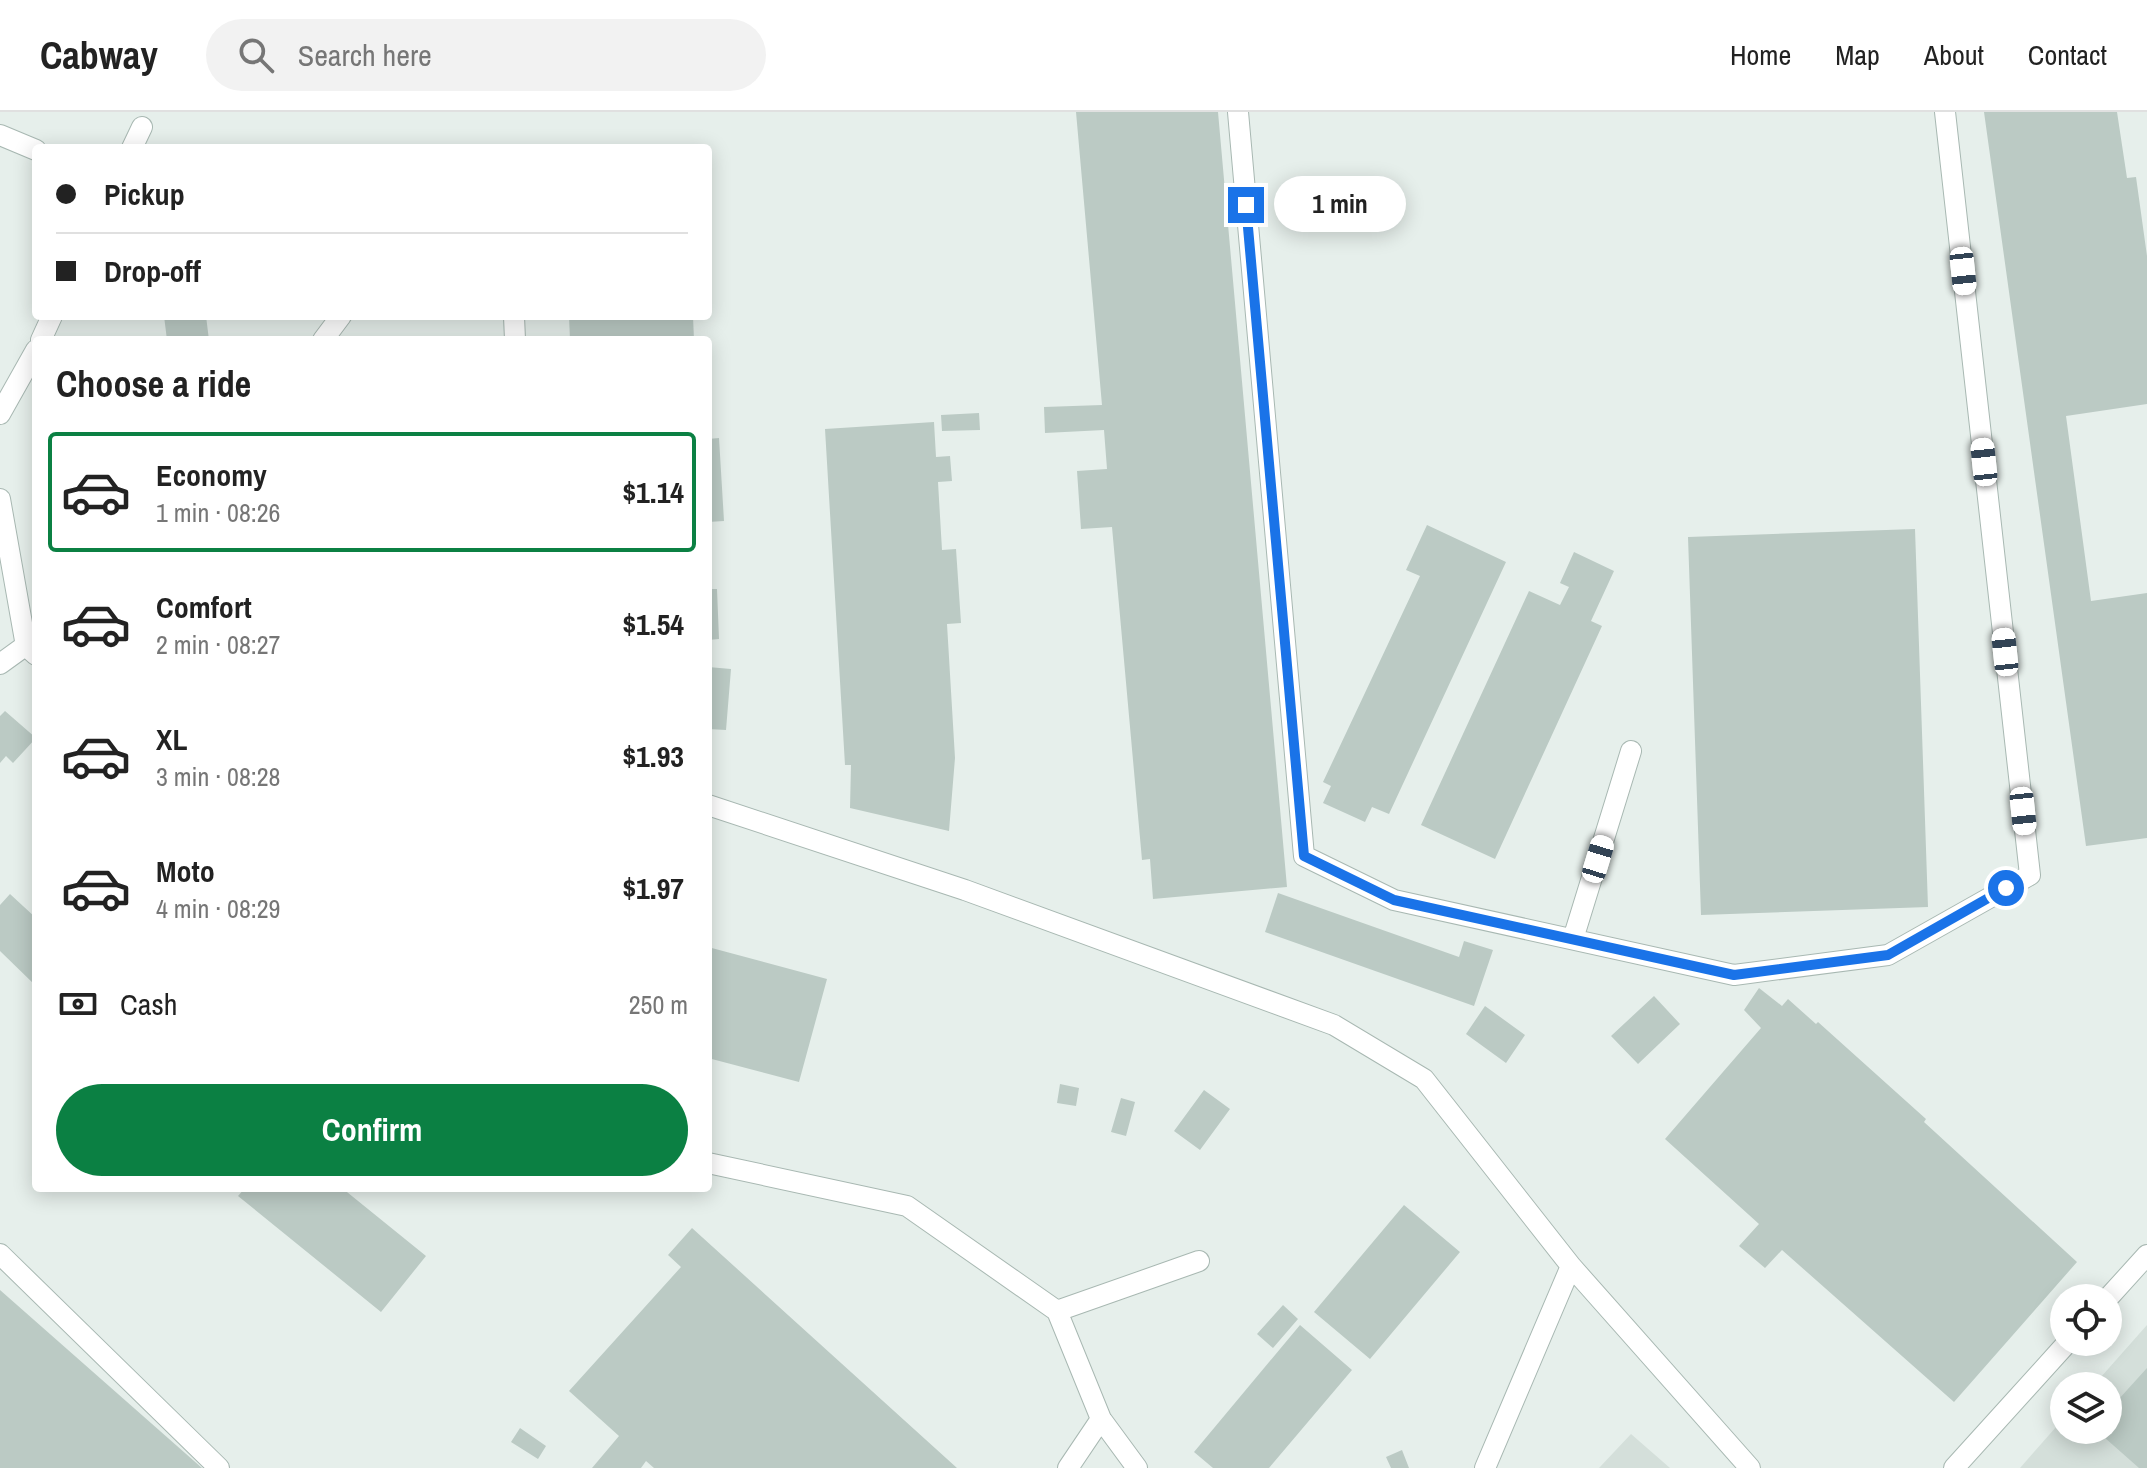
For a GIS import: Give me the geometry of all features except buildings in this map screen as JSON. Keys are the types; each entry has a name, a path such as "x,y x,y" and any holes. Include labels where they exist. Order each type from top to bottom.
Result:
{"lane":[{"path":"1238,112 1304,856 1394,900 1734,975 1888,955 2030,875 1945,112"},
{"path":"134,144 142,127"},
{"path":"0,135 32,148"},
{"path":"0,414 32,357"},
{"path":"0,499 32,642"},
{"path":"0,664 32,647"},
{"path":"1573,939 1631,751"},
{"path":"712,806 965,890 1334,1025 1424,1079 1571,1266 1750,1468"},
{"path":"712,1164 907,1206 1057,1311 1101,1419 1137,1468"},
{"path":"0,1254 219,1468"},
{"path":"2121,1284 2147,1255"},
{"path":"1057,1311 1199,1261"},
{"path":"1485,1468 1571,1266"},
{"path":"1954,1468 2055,1356"},
{"path":"1068,1468 1101,1419"}],"shaded area":[{"path":"2147,1325 2147,1468 2020,1468 2050,1434 2050,1444 2122,1444 2122,1372 2105,1372"},
{"path":"1631,1434 1670,1468 1599,1468"}],"route":[{"path":"1246,205 1304,856 1394,900 1734,975 1888,955 2006,888"}]}
